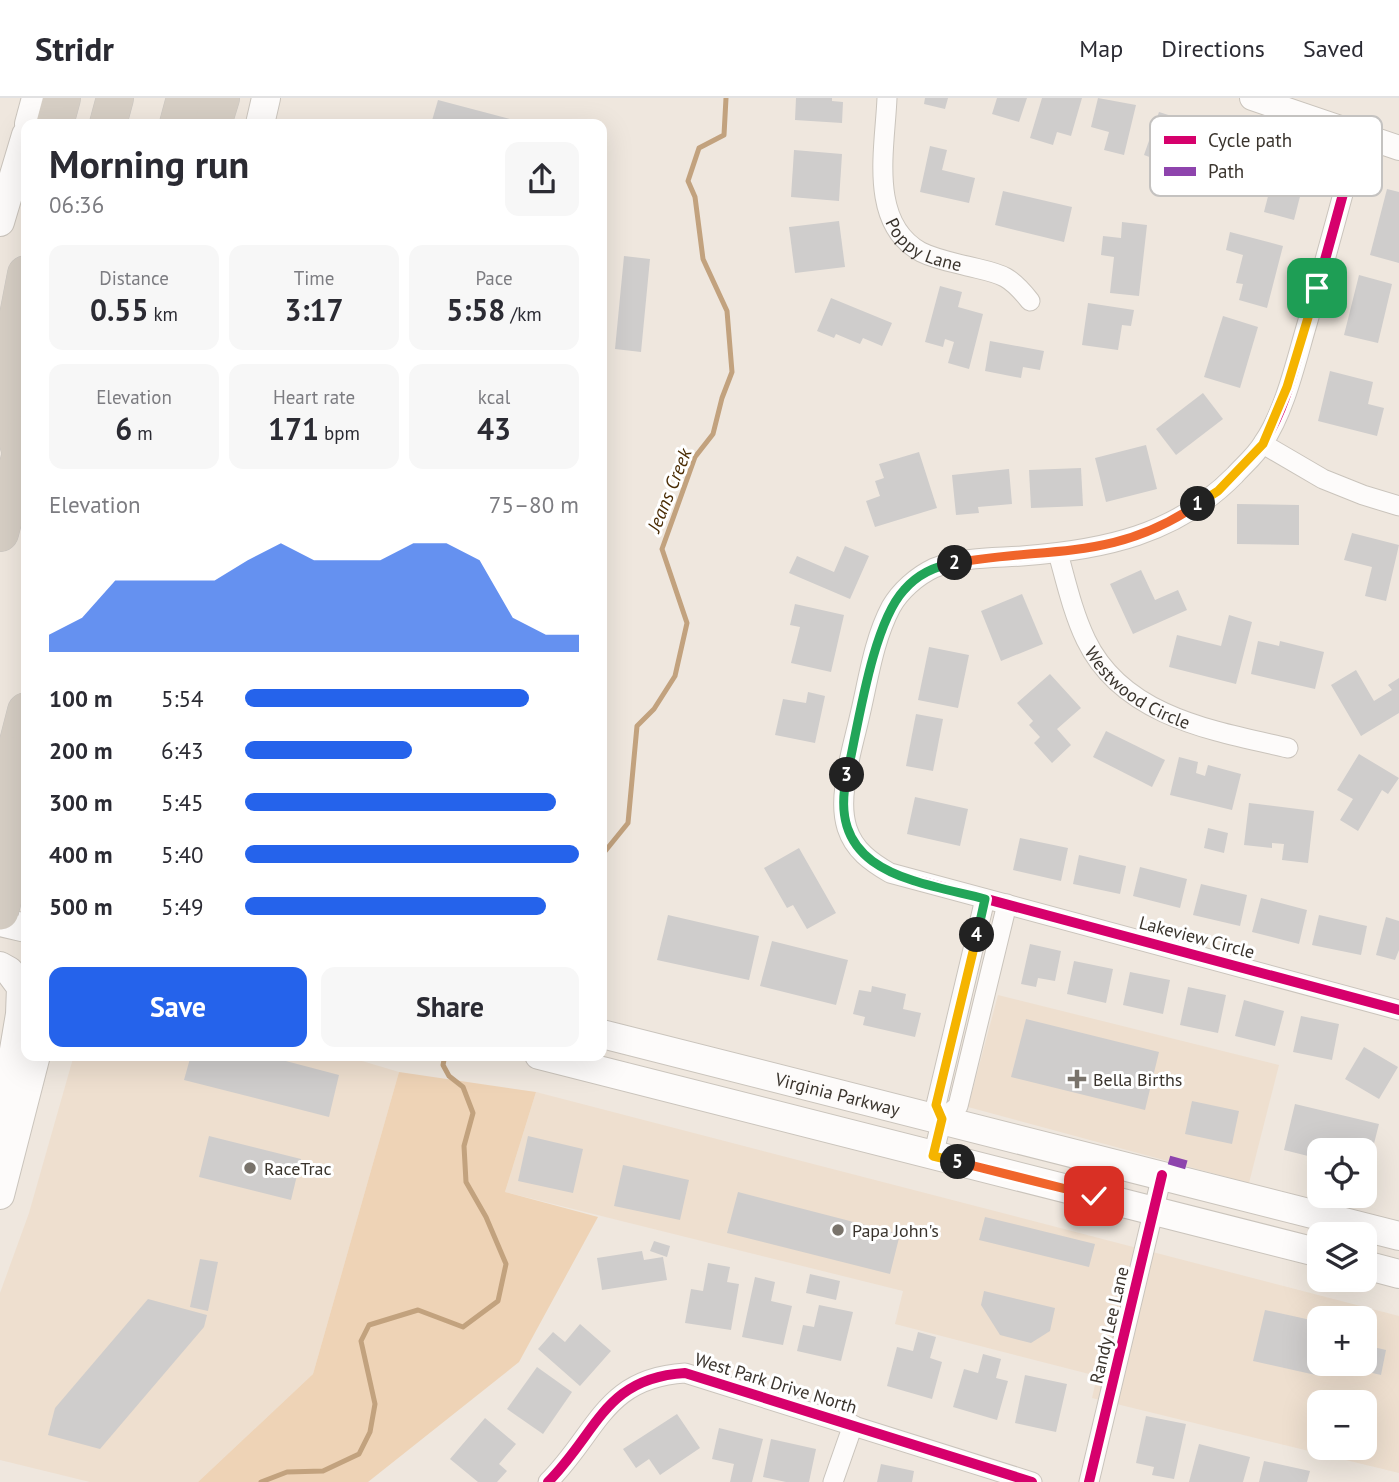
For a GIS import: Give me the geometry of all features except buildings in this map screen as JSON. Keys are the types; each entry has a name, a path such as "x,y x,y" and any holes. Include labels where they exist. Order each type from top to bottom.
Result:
{"highway":[{"path":"56,119 62,98"},
{"path":"109,119 115,98"},
{"path":"180,119 186,98"},
{"path":"214,119 221,98"},
{"path":"21,300 3,393 21,436"},
{"path":"0,533 21,454"},
{"path":"0,810 21,731"},
{"path":"0,911 7,884 15,756"}],"main road":[{"path":"30,119 36,98"},
{"path":"261,119 266,98"},
{"path":"0,222 21,152"},
{"path":"0,839 21,845"},
{"path":"0,883 21,888"},
{"path":"0,922 21,927"},
{"path":"0,966 9,971 21,987 20,1014 0,1134"},
{"name":"Virginia Parkway","path":"607,1035 1399,1236"},
{"path":"0,1195 34,1061"},
{"name":"Virginia Parkway","path":"563,1061 1307,1251"},
{"path":"1377,1268 1399,1274"}],"street":[{"name":"Poppy Lane","path":"887,98 884,188 887,210 894,228 909,244 928,255 1004,275 1018,285 1030,301"},
{"path":"1252,98 1304,116"},
{"path":"1382,142 1399,148"},
{"name":"Lakeview Circle","path":"1342,196 1301,342 1278,410 1263,444 1218,491 1168,523 1133,538 1058,553 974,559 934,568 918,577 903,590 892,607 878,640 844,799 848,831 857,848 870,862 890,873 1399,1010"},
{"path":"1263,444 1332,483 1399,506"},
{"name":"Westwood Circle","path":"1058,553 1072,603 1087,642 1108,673 1126,690 1159,711 1200,727 1288,748"},
{"path":"933,1156 942,1119 936,1105 985,899"},
{"path":"942,1119 958,1106 1007,904"},
{"name":"Randy Lee Lane","path":"1089,1482 1162,1175"},
{"name":"West Park Drive North","path":"548,1482 571,1457 611,1403 625,1390 653,1377 685,1373 1032,1482"},
{"path":"833,1482 853,1425"}],"shaded area":[{"path":"998,995 1279,1065 1249,1183 968,1107"},
{"path":"72,1061 362,1061 399,1072 313,1374 198,1482 90,1482 0,1460 0,1293 29,1213"},
{"path":"399,1072 536,1092 505,1192 598,1217 519,1362 368,1482 198,1482 313,1374"},
{"path":"536,1092 1360,1306 1307,1306 1307,1376 1377,1376 1377,1310 1399,1316 1399,1473 1346,1460 1377,1460 1377,1390 1307,1390 1307,1451 1092,1398 1097,1376 895,1324 903,1291 505,1192"}],"waterway":[{"name":"Jeans Creek","path":"607,849 628,823 637,726 654,709 675,676 687,623 662,549 695,457 713,434 732,372 727,311 703,259 695,197 688,181 699,148 724,135 726,98"},
{"name":"Jeans Creek","path":"261,1482 287,1472 323,1471 359,1454 370,1432 375,1404 361,1341 369,1325 418,1310 463,1327 498,1301 506,1264 486,1217 466,1182 464,1146 473,1113 463,1087 449,1076 444,1061"}],"marked path":[{"path":"1169,1160 1190,1166"}],"cycle path":[{"path":"1342,196 1289,385 1278,416 1257,452 1235,475 1188,512 1137,536 1081,549 955,562 934,568 910,584 891,607 875,648 849,761 844,807 847,828 854,843 870,860 890,873 1399,1010"},
{"path":"1089,1482 1162,1175"},
{"path":"548,1482 619,1397 636,1385 658,1377 685,1373 1032,1482"}],"place":[{"name":"Bella Births","path":"1077,1079"},
{"name":"RaceTrac","path":"250,1168"},
{"name":"Papa John's","path":"838,1230"}],"route":[{"path":"1094,1196 933,1156 942,1119 936,1105 985,899 890,873 870,862 857,848 848,831 844,814 845,785 873,660 892,607 903,590 934,568 974,559 1058,553 1133,538 1178,518 1218,491 1263,444 1274,422 1317,288"}]}
